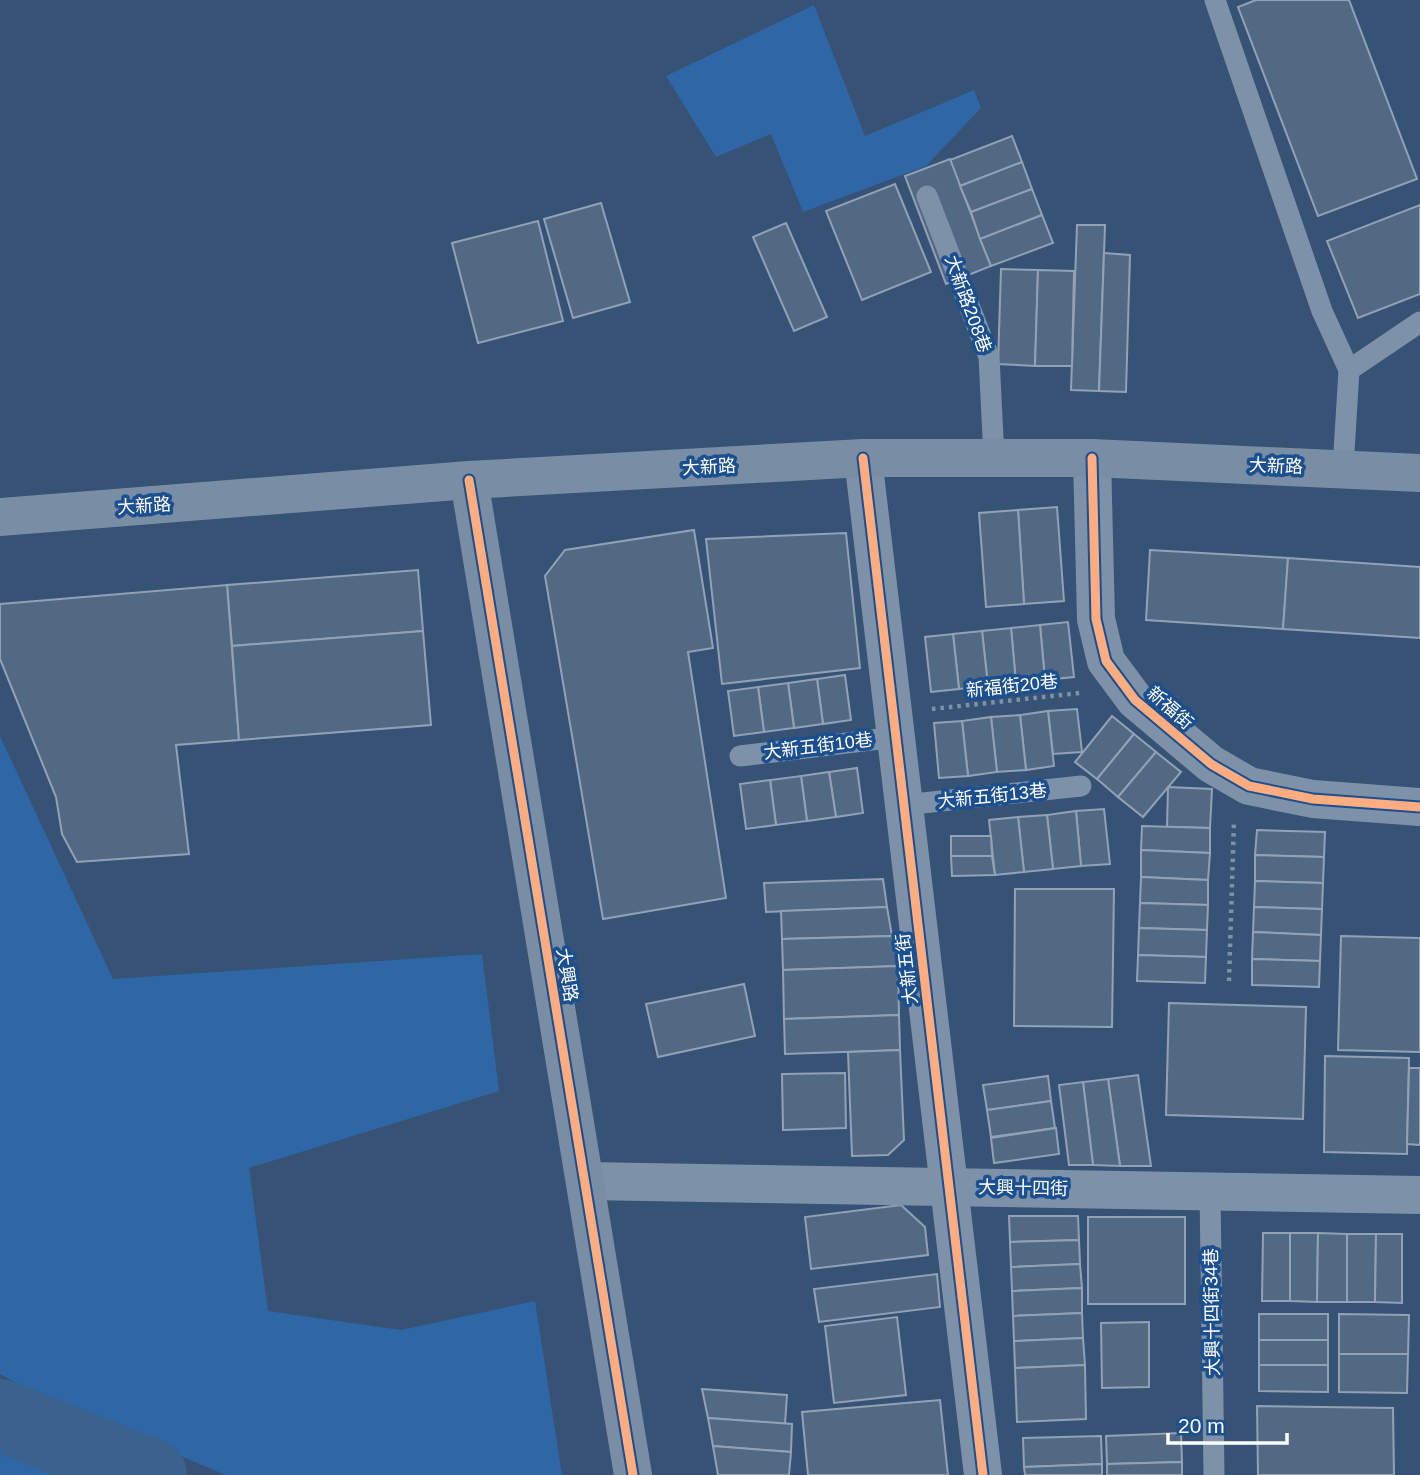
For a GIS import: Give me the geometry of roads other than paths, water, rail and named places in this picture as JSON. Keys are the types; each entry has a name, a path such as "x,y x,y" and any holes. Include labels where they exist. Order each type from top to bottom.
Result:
{"main road":[{"name":"大新路","path":"0,517 469,480 863,458 1093,458 1420,473"},
{"name":"大興路","path":"469,480 633,1475"}],"street":[{"name":"大新五街","path":"863,458 983,1475"},
{"name":"新福街","path":"1093,458 1096,619 1106,661 1135,700 1211,764 1249,786 1313,799 1420,807"},
{"name":"大興十四街","path":"584,1181 1420,1195"}],"lane":[{"path":"1215,0 1322,311 1349,370 1343,468"},
{"name":"大新路208巷","path":"927,196 989,357 993,458"},
{"path":"1349,370 1420,322"},
{"name":"大新五街10巷","path":"740,756 896,737"},
{"name":"大新五街13巷","path":"904,805 1081,786"},
{"name":"大興十四街34巷","path":"1209,1191 1214,1475"}],"waterway":[{"path":"0,1415 151,1475"}]}
